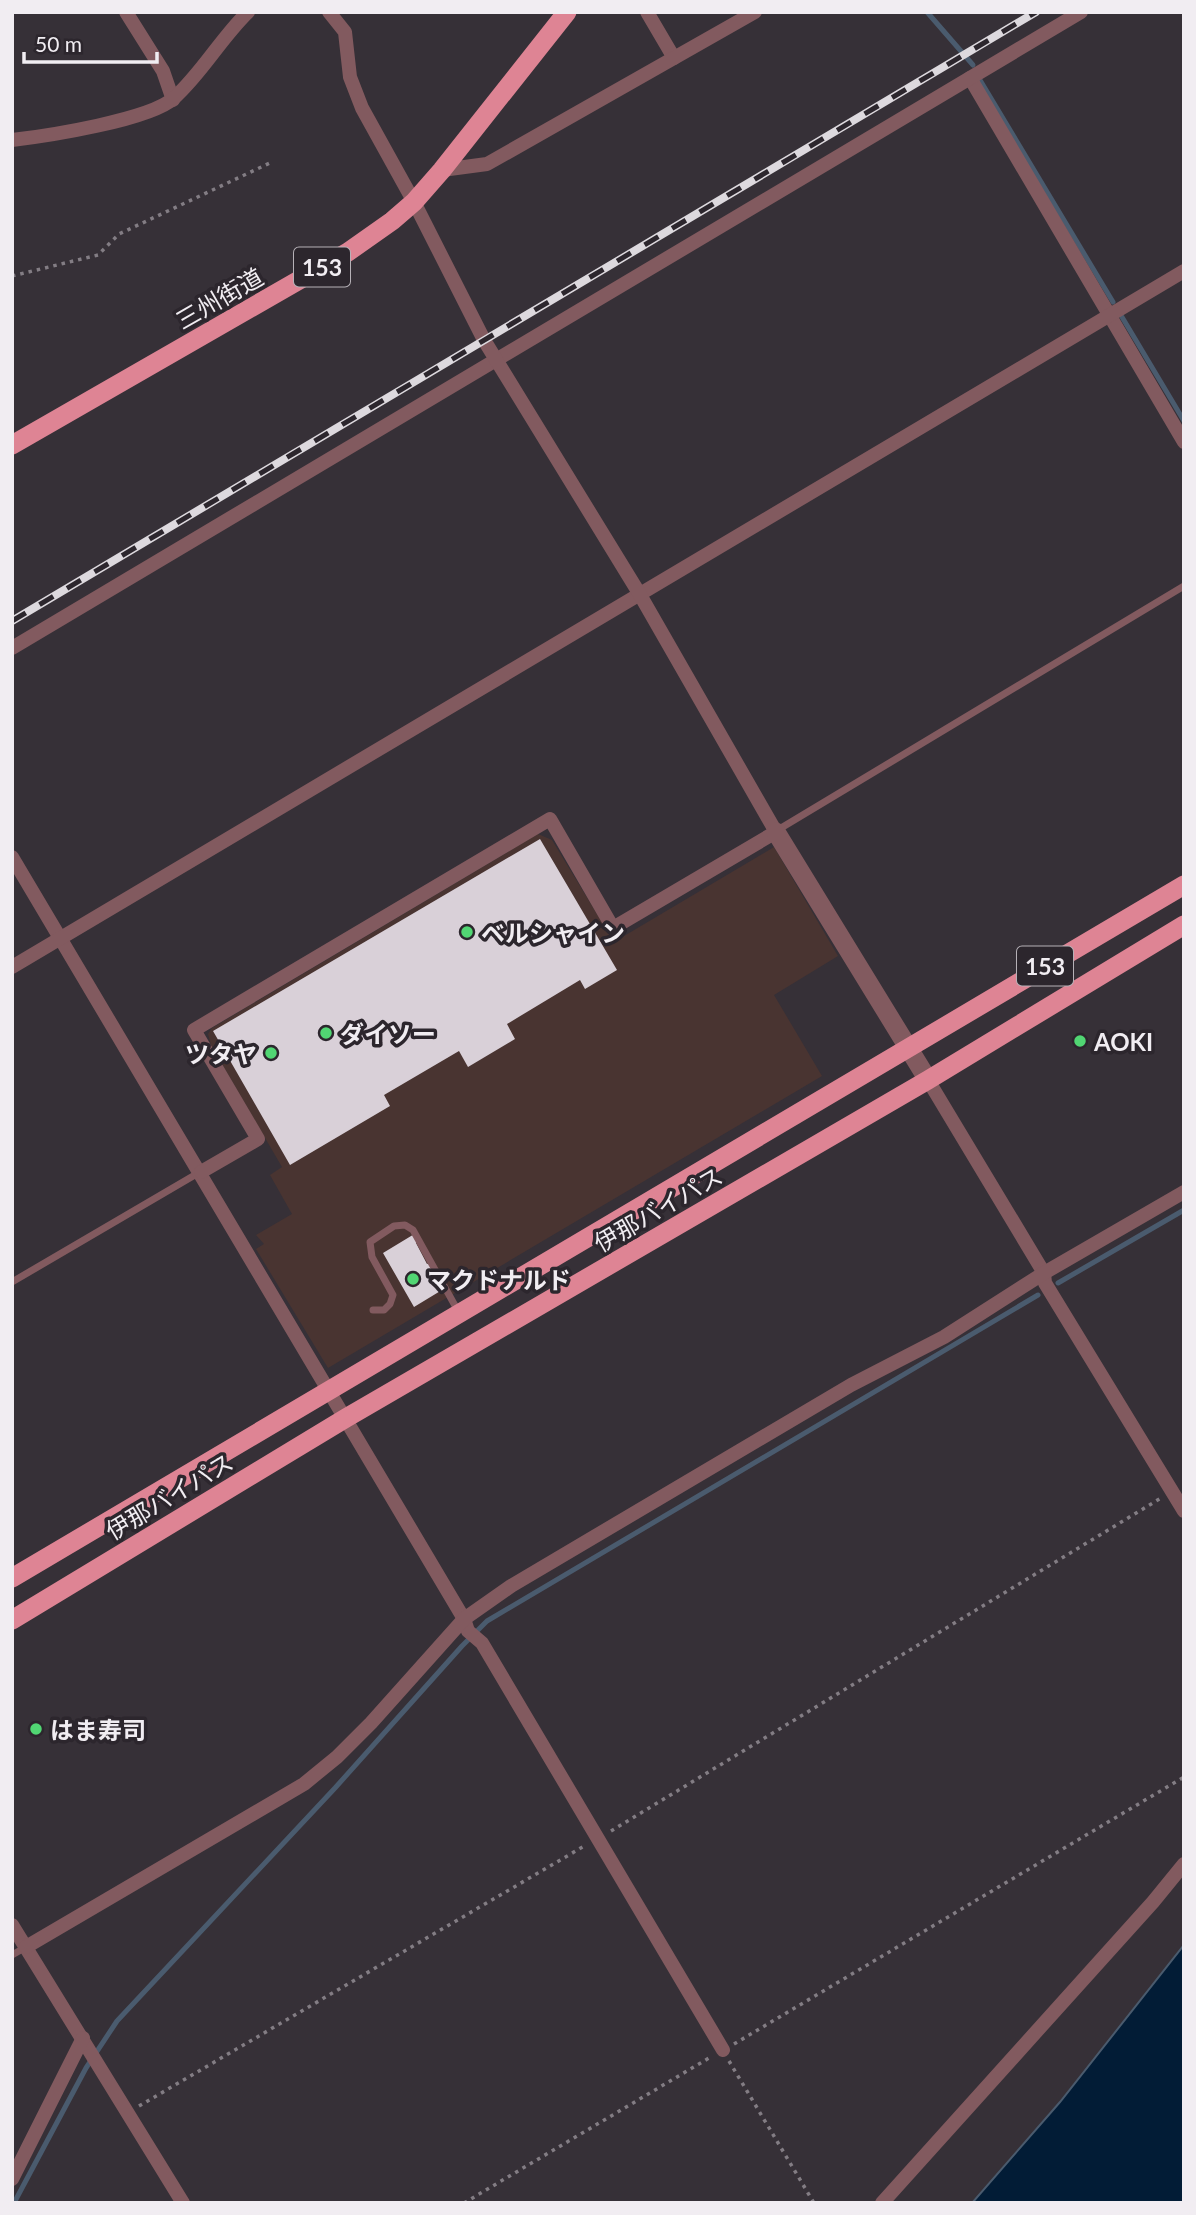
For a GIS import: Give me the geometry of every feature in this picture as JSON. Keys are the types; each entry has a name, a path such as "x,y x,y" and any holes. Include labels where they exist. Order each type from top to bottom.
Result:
{"highway":[{"name":"三州街道","path":"12,444 348,252 392,221 414,202 442,170 567,12"},
{"name":"伊那バイパス","path":"12,1578 1184,885"},
{"name":"伊那バイパス","path":"12,1620 346,1418 928,1080 1184,925"}],"street":[{"path":"126,12 163,71 173,100"},
{"path":"12,140 46,136 146,114 173,100 248,12"},
{"path":"328,12 345,32 350,77 362,108 414,202 495,360 639,593 776,831 1044,1273 1045,1283 1184,1511"},
{"path":"647,12 674,58"},
{"path":"442,170 487,164 755,12"},
{"path":"12,648 1081,12"},
{"path":"970,78 1184,442"},
{"path":"12,967 1184,271"},
{"path":"201,1172 258,1139 194,1030 550,819 613,928 776,831"},
{"path":"12,857 201,1172 466,1625 482,1643 723,2050"},
{"path":"26,1947 304,1784 337,1757 466,1625 523,1579 852,1385 944,1338 1044,1273 1184,1192"},
{"path":"882,2203 1153,1902 1184,1864"},
{"path":"12,1925 183,2203"},
{"path":"12,2179 85,2042"}],"lane":[{"path":"776,831 1184,586"},
{"path":"12,1282 201,1172"},
{"path":"373,1311 384,1310 393,1295 372,1257 370,1242 394,1226 405,1224 413,1230 459,1312"},
{"path":"12,1955 26,1947"}],"path":[{"path":"12,276 98,255 119,234 272,162"},
{"path":"127,2108 140,2106 597,1839 1172,1491"},
{"path":"464,2203 1184,1777"},
{"path":"723,2050 814,2203"}],"shaded area":[{"path":"538,834 552,840 614,942 774,847 838,956 774,995 822,1076 328,1368 256,1249 264,1244 256,1235 292,1214 270,1175 282,1167 211,1045 208,1034 212,1028"}],"water":[{"path":"1184,1945 1184,2203 972,2203 1060,2102"}],"building":[{"path":"540,839 617,970 585,989 580,980 507,1024 515,1039 468,1067 459,1051 384,1095 390,1106 290,1165 213,1031"},
{"path":"416,1233 420,1241 416,1243 427,1264 433,1262 437,1270 432,1273 442,1290 414,1307 383,1253"}],"waterway":[{"path":"927,12 973,65"},
{"path":"980,80 1113,302"},
{"path":"1122,317 1184,421"},
{"path":"1058,1283 1184,1210"},
{"path":"14,2203 86,2068 117,2021 487,1621 1038,1295"}],"railway":[{"path":"12,621 1036,12"}],"place":[{"name":"ベルシャイン","path":"467,932"},
{"name":"ダイソー","path":"326,1033"},
{"name":"AOKI","path":"1080,1041"},
{"name":"ツタヤ","path":"271,1053"},
{"name":"マクドナルド","path":"413,1279"},
{"name":"はま寿司","path":"36,1729"}]}
